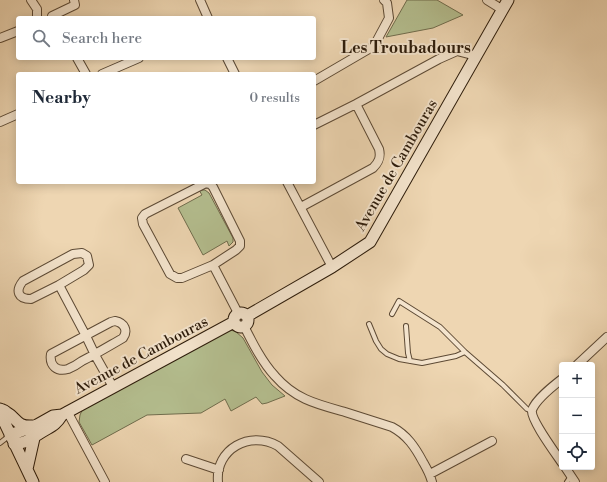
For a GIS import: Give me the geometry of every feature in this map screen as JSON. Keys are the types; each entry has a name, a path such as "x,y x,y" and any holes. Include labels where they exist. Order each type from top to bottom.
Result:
{"street":[{"path":"31,0 37,9 37,16"},
{"path":"52,16 75,5 74,0"},
{"path":"200,0 207,16"},
{"path":"316,80 374,46 389,18 387,3 384,0"},
{"path":"487,0 506,5"},
{"name":"Avenue de Cambouras","path":"65,413 241,319 332,267 370,242 506,5"},
{"path":"0,38 16,32"},
{"path":"316,124 457,51 476,56"},
{"path":"78,60 85,72"},
{"path":"112,72 135,60"},
{"path":"228,60 234,72"},
{"path":"301,207 373,168 378,163 381,156 379,149 356,104"},
{"path":"0,122 16,115"},
{"path":"204,184 144,214 142,218 143,224 170,274 177,278 182,278 213,265 240,246 240,241 216,190 210,184"},
{"path":"288,184 332,267"},
{"path":"82,253 87,256 89,265 84,270 59,285 31,299 22,297 18,289 23,281 73,254 82,253"},
{"path":"213,265 266,365 274,376 295,394 308,401 392,426 407,437 431,478 492,441"},
{"path":"59,285 113,387"},
{"path":"115,321 124,325 126,335 95,355 68,369 58,369 54,367 50,359 52,354 86,336 115,321"},
{"path":"580,362 607,337"},
{"path":"559,381 541,398 532,411 541,432 559,459"},
{"path":"0,409 7,412 18,424 26,426 36,425"},
{"path":"0,413 33,482"},
{"path":"12,439 53,416 65,413"},
{"path":"12,439 25,442 34,438 58,422 65,413"},
{"path":"65,413 105,482"},
{"path":"27,469 34,438"},
{"path":"218,482 219,470 225,455 232,449 248,441 254,440 263,440 278,446 319,482"},
{"path":"186,459 219,470"},
{"path":"566,470 571,480"}],"lane":[{"path":"392,314 399,301 440,327 527,409 532,411"},
{"path":"369,324 381,349 387,354 399,359 422,362 456,356 465,352"},
{"path":"406,326 410,361"},
{"path":"0,443 12,439"}],"green space":[{"path":"407,0 437,0 463,15 433,28 386,37"},
{"path":"199,190 205,190 209,193 233,238 233,242 229,246 227,241 203,255 178,208 202,195"},
{"path":"229,330 235,331 243,338 262,372 272,385 285,396 262,404 256,397 231,411 225,399 201,413 147,415 92,445 79,422 84,406"}],"district":[{"name":"Les Troubadours","path":"406,47"}]}
